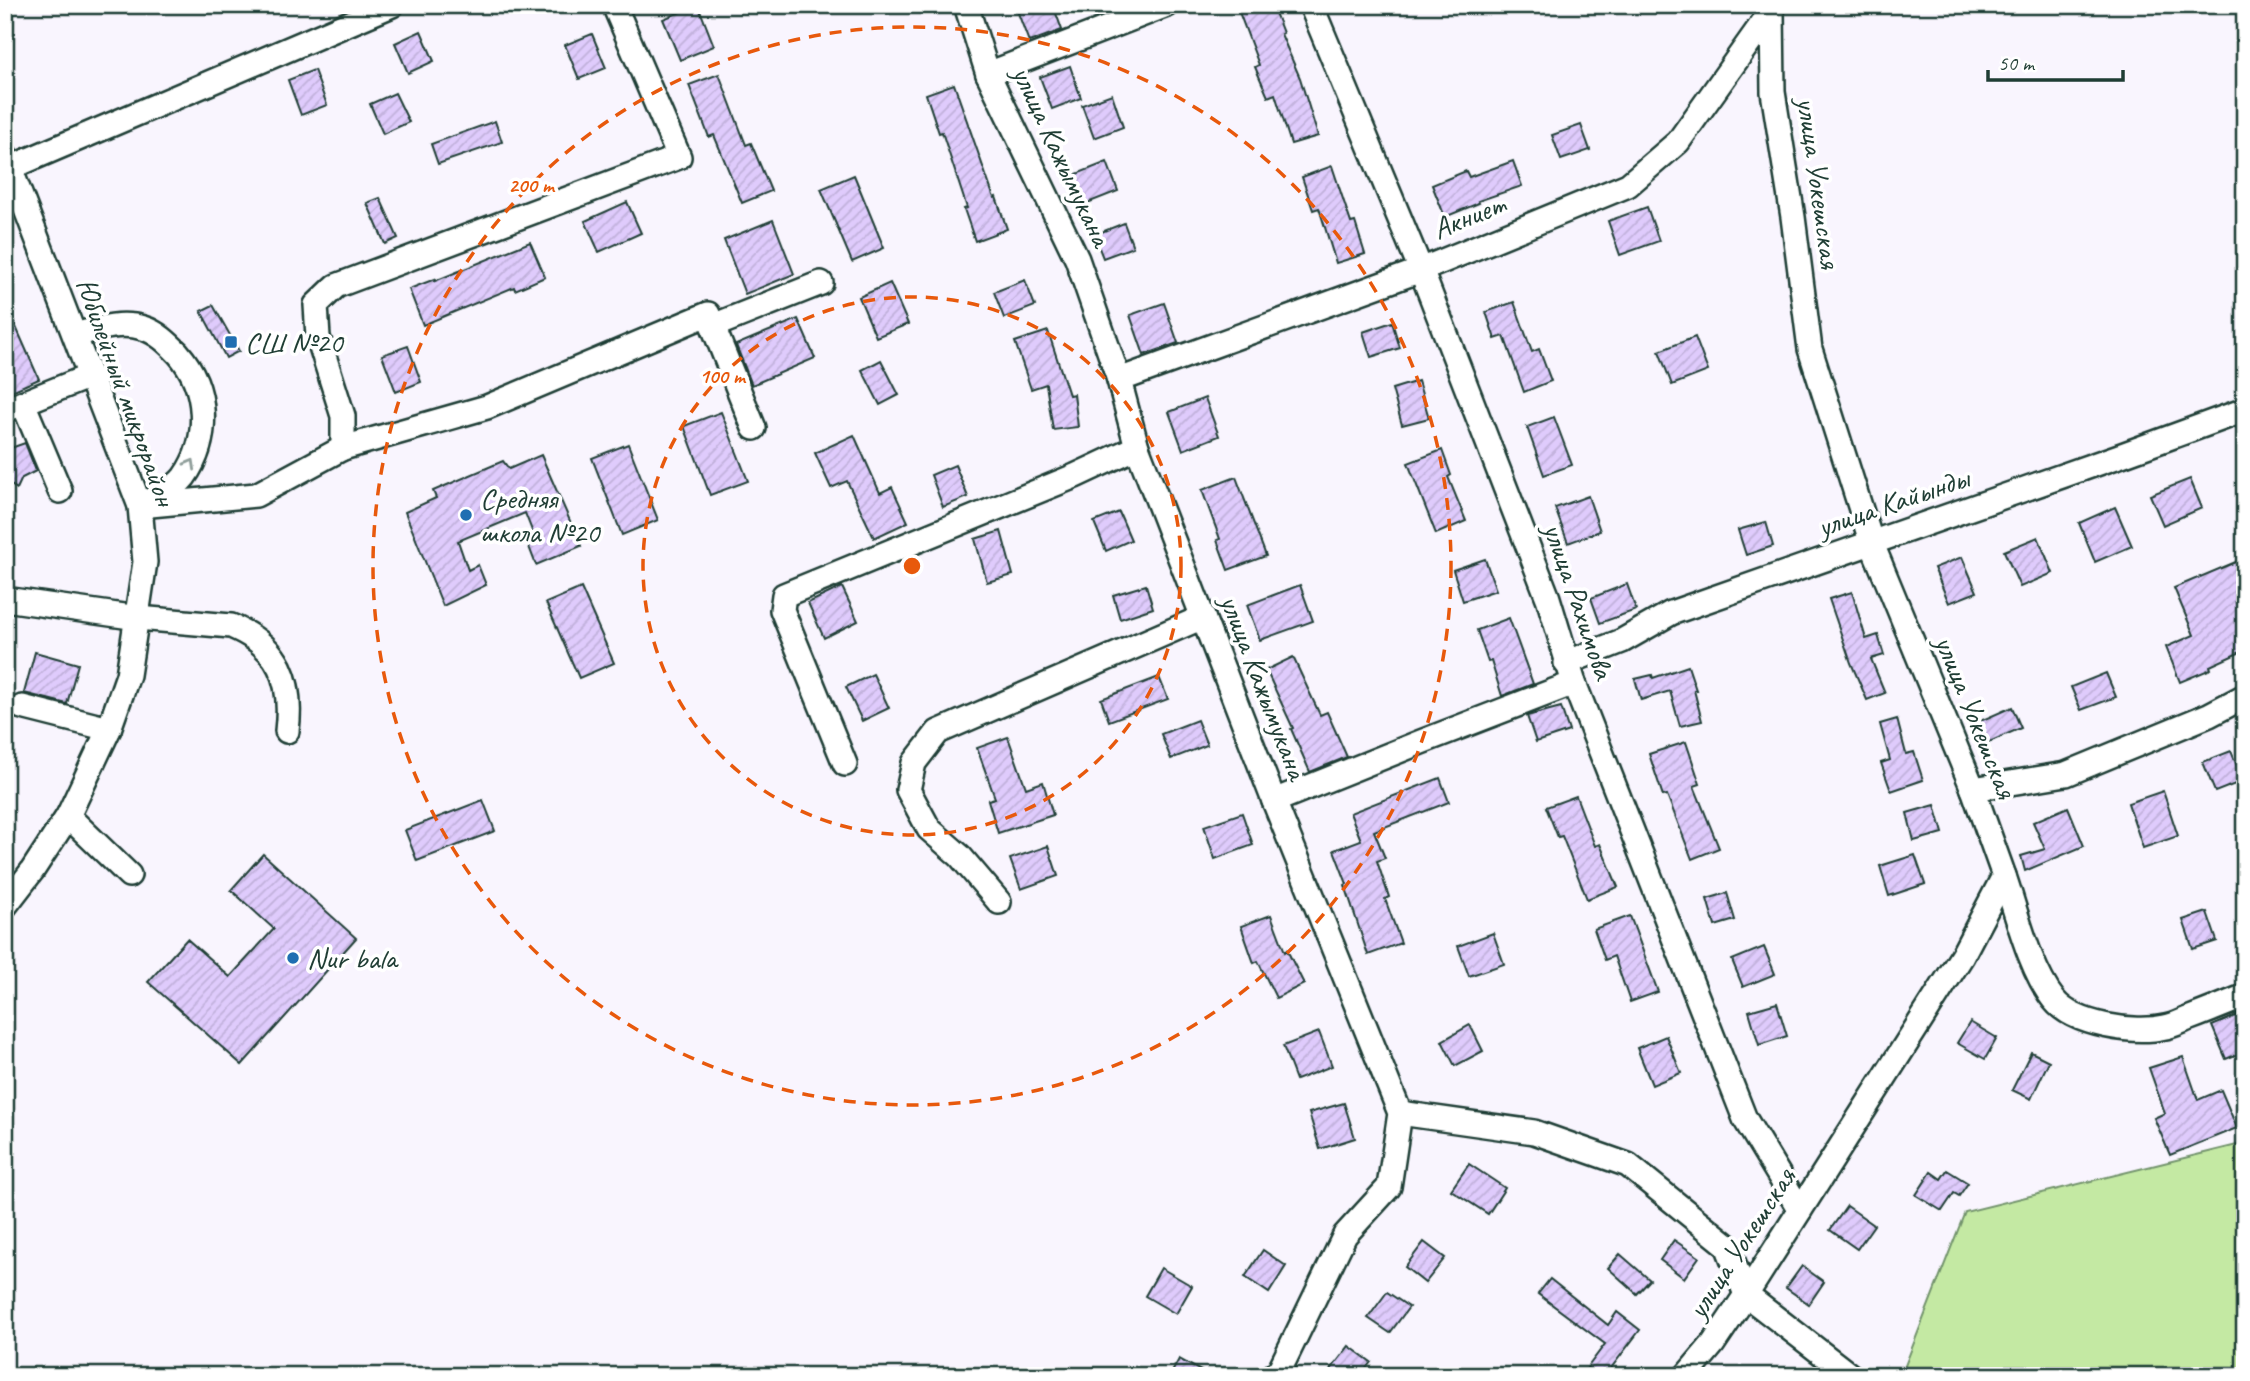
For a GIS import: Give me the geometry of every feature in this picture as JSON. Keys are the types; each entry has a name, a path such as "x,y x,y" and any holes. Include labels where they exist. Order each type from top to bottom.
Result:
{"street":[{"path":"7,164 392,5"},
{"path":"343,448 344,416 318,337 316,306 336,286 679,157 614,5"},
{"name":"улица Кажымукана","path":"966,5 988,74 1077,259 1119,380 1136,447 1274,802 1400,1113"},
{"path":"988,74 1167,5"},
{"name":"улица Рахимова","path":"1311,5 1422,270 1548,598 1570,673 1745,1119 1800,1210"},
{"name":"Акниет","path":"1119,380 1422,270 1628,185 1678,142 1773,8"},
{"name":"улица Уокешская","path":"1686,1376 1746,1295 1962,956 2004,876 1973,789 1872,544 1810,349 1773,92 1773,8"},
{"name":"Юбилейный микрорайон","path":"5,906 68,816 108,729 128,676 145,562 140,506 7,164"},
{"path":"713,327 821,283"},
{"path":"140,506 256,495 343,448 487,407 708,314 754,428"},
{"path":"75,335 122,324 144,328 161,337 174,349 196,379 202,404 202,430 196,456 182,479 164,494 140,506"},
{"path":"60,491 14,407 90,376"},
{"name":"улица Кайынды","path":"1274,802 1421,742 1570,673 1671,613 2245,410"},
{"path":"845,764 782,610 784,595 1076,476 1136,447"},
{"path":"5,599 138,618 230,626 258,640 277,662 284,677 289,704 287,732"},
{"path":"999,902 960,856 929,829 908,790 914,763 938,732 1203,617"},
{"path":"1973,789 2066,774 2208,715 2245,696"},
{"path":"22,707 108,729"},
{"path":"68,816 129,875"},
{"path":"2004,876 2043,984 2055,1002 2070,1014 2085,1021 2130,1028 2166,1027 2245,996"},
{"path":"1273,1376 1280,1369 1345,1235 1389,1187 1400,1113 1534,1132 1628,1165 1727,1245 1746,1295 1852,1376"}],"green space":[{"path":"2245,1143 2245,1376 1901,1376 1965,1212"}],"building":[{"path":"698,5 714,46 680,60 663,19"},
{"path":"1015,5 1053,5 1062,30 1029,42"},
{"path":"1254,5 1272,5 1300,78 1318,136 1291,144 1275,94 1268,97 1255,67 1259,65 1239,12"},
{"path":"421,31 434,61 408,73 395,43"},
{"path":"592,34 606,68 579,79 565,45"},
{"path":"1070,66 1081,98 1052,109 1040,77"},
{"path":"314,70 327,105 301,115 288,80"},
{"path":"719,74 746,145 751,143 771,191 742,203 714,135 709,137 689,85"},
{"path":"954,84 1007,229 975,241 942,132 939,133 926,94"},
{"path":"395,93 409,122 383,134 370,104"},
{"path":"1112,94 1123,127 1094,138 1082,105"},
{"path":"495,121 502,142 438,164 431,144"},
{"path":"1581,125 1590,150 1561,160 1552,135"},
{"path":"1513,161 1522,186 1478,201 1479,203 1445,217 1432,185 1466,171 1469,177"},
{"path":"1107,162 1118,191 1085,204 1074,175"},
{"path":"1332,166 1351,223 1355,222 1365,254 1336,263 1319,208 1313,210 1302,177"},
{"path":"854,175 884,248 852,262 821,189"},
{"path":"380,198 398,238 385,244 367,203"},
{"path":"627,202 641,233 599,252 585,221"},
{"path":"1647,207 1659,241 1620,255 1608,221"},
{"path":"773,220 794,274 745,294 724,240"},
{"path":"1124,223 1133,247 1103,258 1094,235"},
{"path":"530,242 545,277 423,325 409,289"},
{"path":"1025,280 1035,306 1004,318 994,292"},
{"path":"890,283 908,324 876,337 859,297"},
{"path":"5,302 39,379 5,394"},
{"path":"1514,302 1532,352 1539,349 1551,381 1524,392 1504,336 1495,339 1486,312"},
{"path":"1164,303 1178,343 1144,355 1130,315"},
{"path":"213,305 239,351 226,358 201,311"},
{"path":"798,319 815,358 752,385 736,345"},
{"path":"1392,322 1400,348 1371,357 1363,332"},
{"path":"1048,331 1069,395 1074,394 1078,427 1053,430 1046,384 1031,389 1015,342"},
{"path":"1695,337 1708,371 1672,385 1659,351"},
{"path":"408,346 421,382 396,392 382,355"},
{"path":"881,360 899,395 880,405 862,370"},
{"path":"1418,381 1429,418 1402,425 1392,389"},
{"path":"1205,398 1219,436 1183,450 1169,412"},
{"path":"721,412 748,481 710,495 684,426"},
{"path":"1554,417 1572,465 1544,475 1527,427"},
{"path":"854,435 880,493 892,487 908,522 874,538 847,481 831,488 815,453"},
{"path":"25,443 36,471 22,478 17,489 5,481 5,450"},
{"path":"628,444 658,520 622,535 592,458"},
{"path":"1442,450 1451,475 1448,477 1466,521 1436,534 1408,463"},
{"path":"541,455 581,546 536,565 528,544 536,541 525,513 458,541 468,570 478,565 486,585 443,606 405,512 436,498 433,491 503,461 509,469"},
{"path":"955,465 968,497 943,507 931,475"},
{"path":"1236,477 1266,556 1228,570 1202,490"},
{"path":"2190,479 2202,508 2163,525 2150,495"},
{"path":"1588,496 1600,531 1568,543 1555,508"},
{"path":"2115,507 2132,546 2095,562 2079,523"},
{"path":"1119,512 1131,540 1106,551 1094,522"},
{"path":"1766,522 1773,546 1746,555 1738,530"},
{"path":"1001,531 1013,575 987,582 975,539"},
{"path":"2038,537 2053,573 2020,587 2004,551"},
{"path":"1962,557 1977,592 1949,603 1934,568"},
{"path":"2245,558 2245,598 2236,602 2245,621 2245,650 2180,682 2166,647 2194,635 2174,588"},
{"path":"1485,559 1496,590 1463,601 1453,570"},
{"path":"1627,584 1636,610 1600,623 1591,598"},
{"path":"1146,585 1153,608 1120,619 1113,595"},
{"path":"1300,585 1313,621 1260,640 1247,605"},
{"path":"842,587 858,621 824,638 808,603"},
{"path":"581,588 614,663 579,678 546,603"},
{"path":"1852,592 1866,639 1878,635 1884,655 1871,659 1885,693 1867,700 1829,599"},
{"path":"1509,618 1533,684 1502,696 1491,661 1488,662 1477,630"},
{"path":"35,652 78,664 67,704 24,693"},
{"path":"1293,657 1320,715 1327,712 1347,757 1310,772 1266,670"},
{"path":"1688,666 1702,721 1680,726 1670,691 1641,700 1635,679 1652,675 1653,678"},
{"path":"2106,673 2116,697 2081,710 2071,687"},
{"path":"873,674 889,708 862,721 846,687"},
{"path":"1159,677 1168,699 1109,721 1101,699"},
{"path":"1561,707 1569,731 1536,742 1527,716"},
{"path":"2012,707 2021,728 1987,743 1978,722"},
{"path":"1897,719 1906,754 1914,752 1923,780 1891,791 1881,763 1890,760 1880,724"},
{"path":"1197,720 1207,745 1171,759 1161,734"},
{"path":"1008,737 1026,788 1043,782 1053,815 998,833 988,800 995,798 977,748"},
{"path":"1686,742 1700,784 1694,786 1719,848 1692,859 1667,795 1663,796 1649,754"},
{"path":"2231,751 2243,781 2215,792 2203,762"},
{"path":"1440,778 1449,802 1374,831 1385,858 1377,861 1389,897 1385,899 1401,943 1368,955 1334,850 1361,840 1350,813"},
{"path":"2163,791 2178,836 2143,848 2128,803"},
{"path":"1576,796 1595,846 1600,844 1618,887 1587,899 1562,836 1558,837 1546,807"},
{"path":"483,800 495,831 417,861 405,830"},
{"path":"1935,805 1943,833 1914,841 1907,813"},
{"path":"2068,807 2084,846 2025,871 2021,856 2045,849 2033,822"},
{"path":"1242,813 1253,845 1215,859 1204,826"},
{"path":"1048,846 1058,876 1021,889 1010,859"},
{"name":"Nur bala","path":"263,854 356,938 242,1065 148,982 187,939 230,977 274,929 231,890"},
{"path":"1915,855 1925,884 1889,896 1880,866"},
{"path":"1727,893 1735,920 1715,926 1707,899"},
{"path":"2207,912 2217,941 2193,949 2183,920"},
{"path":"1271,915 1285,952 1287,950 1304,984 1276,998 1258,961 1254,963 1241,926"},
{"path":"1630,916 1658,992 1630,1002 1614,956 1605,960 1594,929"},
{"path":"1493,933 1504,964 1469,976 1458,946"},
{"path":"1764,947 1775,974 1743,987 1732,960"},
{"path":"1777,1003 1787,1036 1759,1045 1749,1011"},
{"path":"2245,1012 2245,1051 2226,1059 2212,1026"},
{"path":"1970,1022 1997,1038 1985,1059 1957,1043"},
{"path":"1470,1025 1483,1051 1455,1066 1442,1041"},
{"path":"1319,1032 1332,1066 1296,1080 1283,1046"},
{"path":"1666,1036 1681,1073 1652,1085 1637,1048"},
{"path":"2031,1052 2049,1061 2031,1099 2012,1090"},
{"path":"2183,1057 2198,1100 2221,1090 2237,1128 2170,1155 2154,1118 2165,1113 2149,1068"},
{"path":"1344,1103 1355,1138 1320,1149 1309,1113"},
{"path":"1469,1164 1505,1188 1488,1214 1451,1190"},
{"path":"1947,1170 1968,1183 1959,1196 1954,1193 1942,1211 1916,1195 1931,1172 1941,1179"},
{"path":"1847,1206 1874,1225 1857,1249 1830,1230"},
{"path":"1674,1240 1699,1257 1684,1278 1660,1260"},
{"path":"1424,1242 1445,1258 1425,1283 1405,1267"},
{"path":"1263,1250 1286,1266 1269,1293 1245,1277"},
{"path":"1620,1254 1650,1280 1637,1294 1608,1268"},
{"path":"1802,1266 1824,1282 1809,1304 1786,1288"},
{"path":"1161,1268 1192,1286 1176,1314 1145,1296"},
{"path":"1550,1279 1608,1325 1617,1312 1640,1330 1605,1376 1581,1376 1605,1344 1538,1294"},
{"path":"1387,1292 1409,1307 1390,1333 1368,1318"},
{"path":"1349,1346 1371,1362 1360,1376 1326,1376"},
{"path":"1179,1359 1210,1376 1170,1376"}],"place":[{"name":"СШ №20","path":"231,342"},
{"name":"Средняя школа №20","path":"466,515"},
{"name":"Nur bala","path":"293,958"}]}
